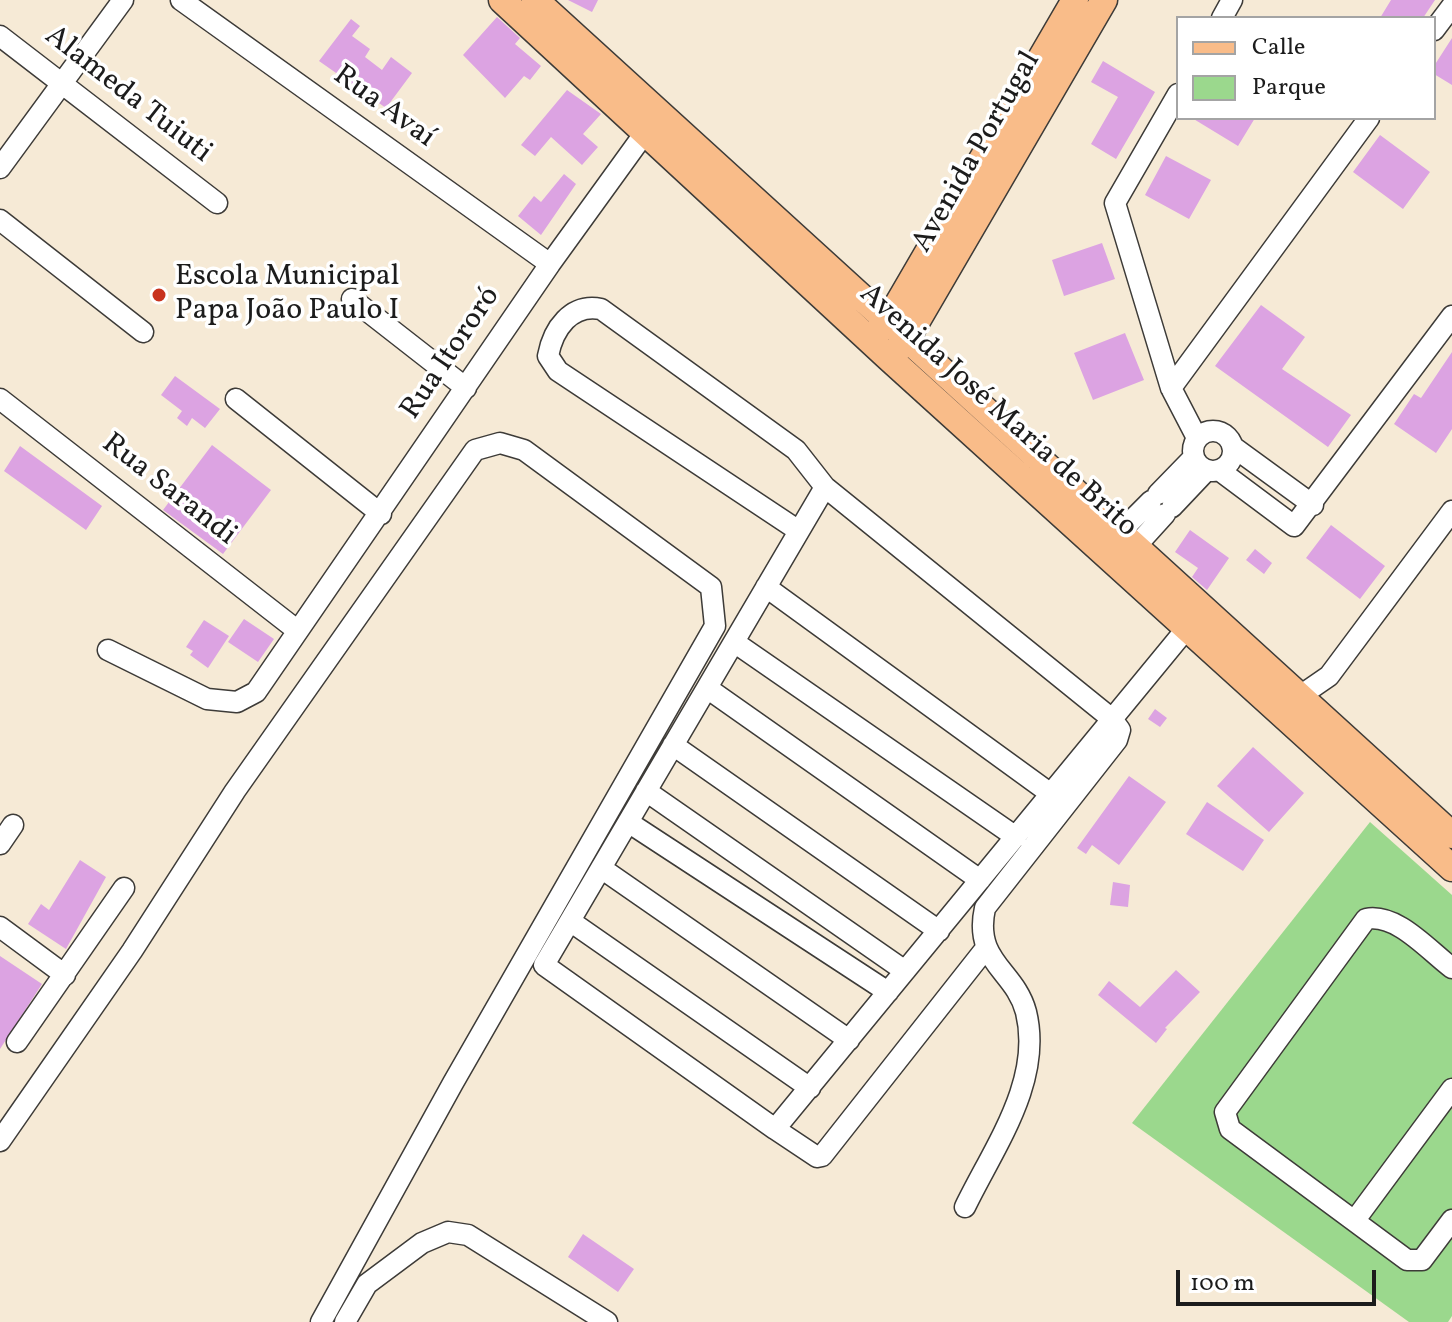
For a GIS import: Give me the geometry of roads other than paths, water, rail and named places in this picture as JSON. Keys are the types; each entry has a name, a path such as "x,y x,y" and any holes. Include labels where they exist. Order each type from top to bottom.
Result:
{"main road":[{"name":"Avenida José Maria de Brito","path":"502,0 652,123 1128,539 1452,835"},
{"name":"Avenida José Maria de Brito","path":"535,0 652,123"},
{"name":"Avenida Portugal","path":"889,333 1075,0"},
{"name":"Avenida Portugal","path":"889,333 1104,0"},
{"name":"Avenida José Maria de Brito","path":"889,333 889,358 1452,868"}],"street":[{"path":"0,168 123,0"},
{"name":"Rua Avaí","path":"181,0 550,264"},
{"path":"1436,27 1452,6"},
{"name":"Alameda Tuiuti","path":"0,36 217,203"},
{"path":"1176,97 1115,203 1171,388 1204,458 1294,526 1313,505 1452,316"},
{"path":"1171,388 1368,120"},
{"name":"Rua Itororó","path":"108,650 207,699 237,702 256,692 550,264 652,123"},
{"path":"0,220 143,332"},
{"path":"352,299 466,388"},
{"path":"799,531 558,371 548,356 550,342 571,312 588,306 601,309 796,450 825,487 1112,719 1120,730 1117,740 985,908 981,928 986,948 1026,1010 1029,1077 965,1207"},
{"name":"Rua Sarandi","path":"0,399 298,631"},
{"path":"236,399 381,514"},
{"path":"1128,539 1204,458 1208,431 1220,432 1232,446 1313,505"},
{"path":"0,1141 132,951 235,791 475,450 500,443 524,450 711,587 715,626 453,1083 321,1322"},
{"path":"1204,458 1229,463 1232,446"},
{"path":"825,487 544,968 817,1157 822,1156 986,948"},
{"path":"1300,696 1329,676 1452,511"},
{"path":"766,587 1051,794"},
{"path":"775,1129 1187,628"},
{"path":"734,642 1016,837"},
{"path":"707,688 980,880"},
{"path":"673,745 939,931"},
{"path":"646,791 905,971"},
{"path":"628,822 888,992"},
{"path":"0,844 13,825"},
{"path":"601,868 849,1040"},
{"path":"17,1042 124,888"},
{"path":"1452,968 1393,923 1378,917 1366,919 1225,1112 1230,1129 1407,1260 1422,1260 1452,1220"},
{"path":"570,921 810,1088"},
{"path":"0,927 65,975"},
{"path":"1355,1220 1452,1089"},
{"path":"345,1322 367,1284 422,1243 448,1232 468,1235 607,1322"}],"place":[{"name":"Escola Municipal Papa João Paulo I","path":"159,295"}]}
